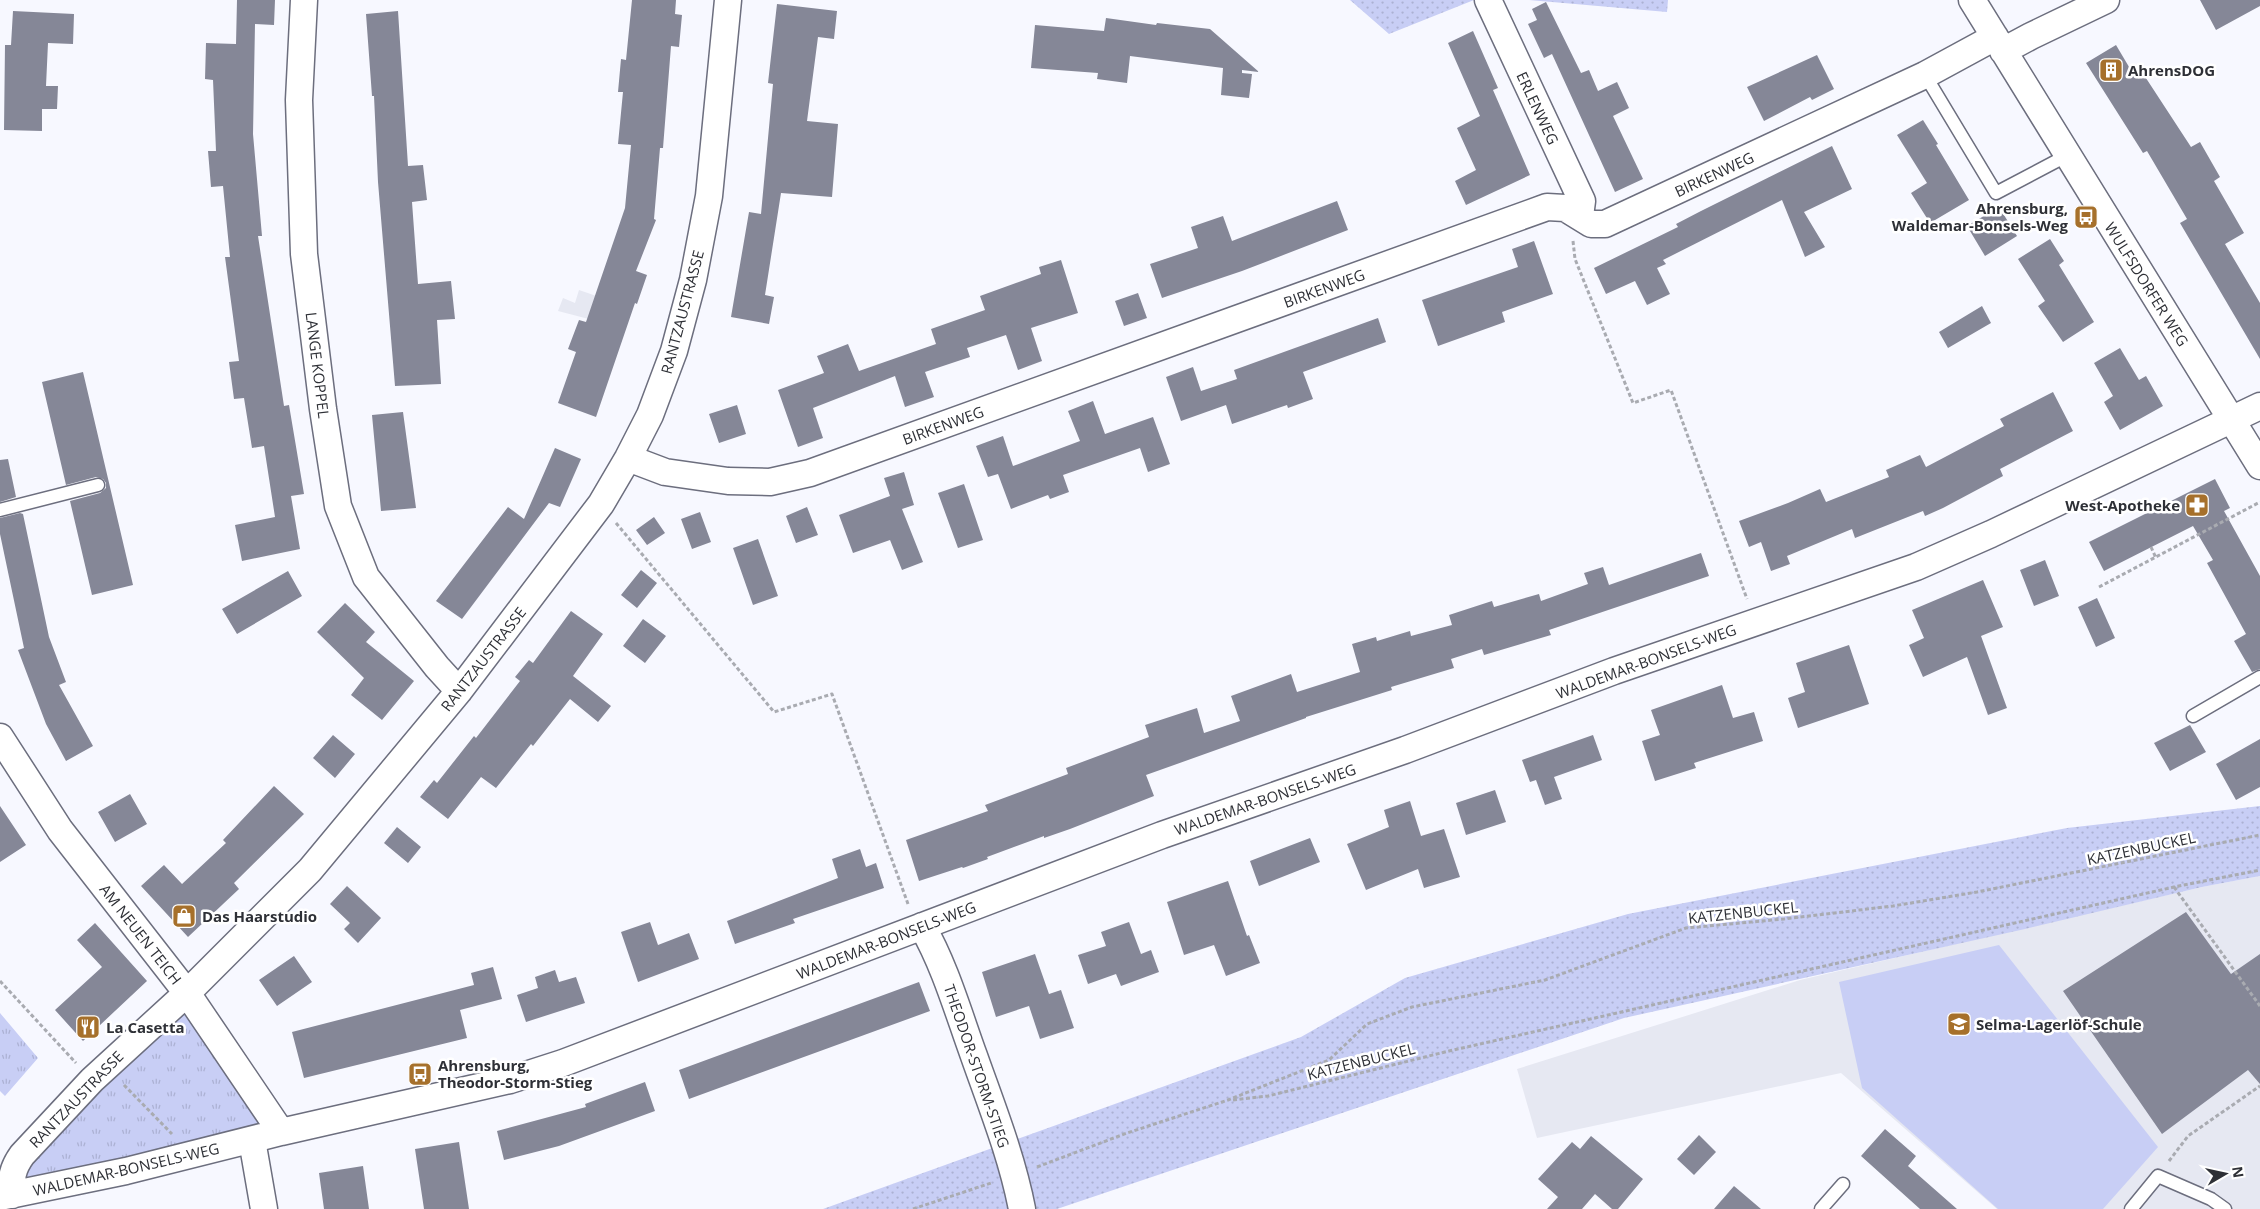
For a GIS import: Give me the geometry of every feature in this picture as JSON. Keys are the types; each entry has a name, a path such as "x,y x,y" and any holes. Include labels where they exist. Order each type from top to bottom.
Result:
{"street":[{"name":"LANGE KOPPEL","path":"304,0 299,100 304,254 323,409 338,506 366,577 437,667 459,691"},
{"name":"RANTZAUSTRASSE","path":"6,1196 14,1166 99,1073 186,993 310,870 459,691 601,504 650,415 674,351 693,280 709,196 728,0"},
{"name":"ERLENWEG","path":"1488,0 1582,202 1580,216"},
{"name":"WULFSDORFER WEG","path":"1972,0 2260,466"},
{"name":"BIRKENWEG","path":"628,458 665,472 728,481 770,482 810,473 1547,207 1565,208 1591,224 1605,224 1926,75 1999,44 2031,36 2106,0"},
{"name":"WALDEMAR-BONSELS-WEG","path":"6,1196 193,1156 281,1132 528,1075 633,1038 1162,835 1405,750 1614,671 1916,567 1991,534 2260,406"},
{"name":"AM NEUEN TEICH","path":"0,737 60,830 186,993 281,1132"},
{"name":"THEODOR-STORM-STIEG","path":"920,927 935,949 942,966 1015,1175 1022,1209"},
{"path":"252,1140 264,1209"}],"lane":[{"path":"1926,75 1996,193 2068,156"},
{"path":"0,510 98,485"},
{"path":"2193,716 2260,677"},
{"path":"2131,1209 2158,1176 2211,1199 2225,1209"},
{"path":"1821,1209 1843,1184"}],"path":[{"path":"1580,216 1572,242 1575,259 1633,402 1671,390 1756,622"},
{"path":"2099,587 2260,502"},
{"path":"601,504 774,712 832,694 920,927"},
{"path":"2151,547 2156,558"},
{"name":"KATZENBUCKEL","path":"913,1209 1015,1175 1126,1133 1228,1100 1329,1060 1367,1024 1403,1010 1545,980 1686,928 1784,920 1958,896 2260,835"},
{"name":"KATZENBUCKEL","path":"1228,1100 1268,1096 1449,1051 2174,887 2260,870"},
{"path":"2174,887 2260,1006"},
{"path":"0,981 99,1073 193,1156"},
{"path":"2158,1176 2188,1136 2260,1086"}],"shaded area":[{"path":"579,290 611,301 604,323 558,311 563,298 575,303"},
{"name":"Selma-Lagerlöf-Schule","path":"2260,876 2260,1209 1997,1209 1841,1073 1537,1138 1517,1069 1800,980 2202,887"}],"green space":[{"path":"1350,0 1474,0 1389,34"},
{"path":"1529,0 1668,0 1667,12"},
{"path":"2260,806 2260,876 2202,887 2025,929 1624,1018 1057,1209 823,1209 1301,1037 1405,978 1628,914 2067,828"},
{"path":"1999,945 2158,1147 2103,1209 1998,1209 1862,1088 1839,982"},
{"path":"182,1005 265,1126 20,1189 19,1168"},
{"path":"0,1013 38,1058 5,1096 0,1091"}],"building":[{"path":"237,0 275,0 274,25 255,24 253,134 262,236 258,236 284,406 289,405 304,494 291,496 300,549 242,561 235,525 275,517 264,446 252,448 244,398 234,399 229,362 239,361 225,257 230,257 223,186 211,187 208,151 216,151 213,80 205,79 206,43 236,44"},
{"path":"632,0 676,0 675,14 682,15 679,47 671,46 663,148 660,148 654,219 656,220 636,271 647,275 637,304 635,303 596,417 558,403 576,352 568,349 579,320 586,322 625,208 631,145 618,144 623,92 618,92 621,59 626,60"},
{"path":"2200,0 2260,0 2260,6 2216,30"},
{"path":"1546,2 1581,73 1589,70 1598,91 1617,82 1629,108 1613,116 1643,179 1615,192 1552,54 1544,58 1528,24 1537,20 1532,9"},
{"path":"777,4 837,11 834,39 818,37 807,121 838,124 832,197 781,193 765,295 774,297 769,324 731,317 749,212 761,214 773,84 768,83"},
{"path":"13,11 74,14 73,44 48,43 46,86 58,86 57,109 42,109 42,131 4,130 5,45 11,45"},
{"path":"398,11 408,166 423,165 427,200 412,202 418,284 451,281 455,319 437,320 441,384 395,386 378,182 374,96 372,96 366,14"},
{"path":"1106,18 1156,25 1157,23 1210,29 1259,72 1242,70 1242,73 1252,74 1249,98 1221,95 1223,68 1130,56 1127,83 1097,79 1098,73 1031,68 1035,25 1104,31"},
{"path":"1473,31 1498,88 1493,90 1530,175 1466,205 1455,181 1476,170 1457,128 1480,116 1448,43"},
{"path":"2116,45 2135,77 2142,72 2191,147 2200,142 2220,177 2214,181 2244,233 2225,244 2260,303 2260,359 2180,223 2187,219 2147,151 2143,153 2086,63"},
{"path":"1817,55 1834,89 1812,100 1810,97 1764,121 1747,87"},
{"path":"1923,120 1969,200 1930,223 1911,193 1927,183 1897,135"},
{"path":"1832,146 1852,189 1804,212 1825,247 1805,257 1782,200 1663,260 1666,264 1657,268 1670,294 1647,305 1635,281 1606,294 1594,268 1678,227 1676,224 1701,211"},
{"path":"1337,201 1348,230 1242,271 1162,298 1150,264 1198,248 1191,227 1223,216 1232,241"},
{"path":"1999,207 2017,236 1985,256 1967,226"},
{"path":"2050,239 2064,261 2059,265 2094,322 2063,342 2038,306 2045,301 2018,259"},
{"path":"1534,241 1553,294 1502,312 1505,322 1438,346 1422,300 1518,267 1512,249"},
{"path":"1061,260 1078,313 1031,328 1042,361 1018,370 1006,335 967,348 970,357 925,372 934,397 905,407 895,376 813,408 823,438 798,447 778,390 824,373 817,356 848,344 859,371 936,344 931,329 985,310 980,296 1041,274 1039,267"},
{"path":"1138,293 1147,318 1124,326 1115,301"},
{"path":"1982,306 1991,323 1948,348 1939,332"},
{"path":"1378,318 1386,342 1303,372 1313,399 1288,408 1287,405 1232,424 1226,405 1181,421 1166,377 1193,367 1201,391 1237,379 1234,370"},
{"path":"2120,348 2139,380 2146,376 2163,406 2120,430 2104,402 2113,396 2094,363"},
{"path":"83,372 133,585 92,595 70,501 100,493 106,488 106,483 103,479 96,477 66,485 42,382"},
{"path":"2053,392 2073,431 2000,469 2003,476 1943,508 1925,516 1923,511 1855,538 1852,529 1787,556 1790,564 1771,571 1761,542 1749,547 1739,521 1820,489 1826,502 1889,477 1886,470 1920,455 1926,467 2004,426 2000,419"},
{"path":"1093,401 1105,434 1153,417 1170,464 1148,472 1140,448 1063,475 1069,492 1050,499 1048,495 1011,509 998,474 988,477 976,446 1003,436 1013,466 1080,441 1068,411"},
{"path":"737,405 746,434 719,443 709,414"},
{"path":"403,412 416,508 381,511 372,415"},
{"path":"555,448 581,459 560,507 549,503 462,619 436,601 508,507 524,519"},
{"path":"8,459 16,497 0,502 0,460"},
{"path":"904,472 914,505 902,509 923,562 902,570 890,540 853,553 839,515 890,496 884,478"},
{"path":"2215,479 2230,508 2224,511 2260,576 2260,669 2252,672 2234,641 2246,634 2207,563 2213,560 2193,526 2104,571 2089,542"},
{"path":"964,484 983,540 958,548 938,493"},
{"path":"807,507 818,535 796,543 786,516"},
{"path":"700,512 711,542 692,549 681,519"},
{"path":"23,514 49,637 66,682 59,685 93,746 66,761 46,724 18,650 24,648 0,534 0,518"},
{"path":"654,517 665,533 647,545 636,530"},
{"path":"758,539 778,596 753,605 733,548"},
{"path":"1701,553 1709,576 1549,630 1551,635 1484,655 1482,649 1451,659 1454,668 1391,687 1392,690 1306,717 1146,775 1154,796 1070,829 1044,838 1044,836 987,857 988,859 919,881 906,840 988,811 985,805 1068,774 1066,768 1149,737 1145,725 1197,708 1204,733 1240,721 1231,696 1291,674 1297,692 1360,672 1352,644 1376,637 1377,641 1410,631 1411,636 1452,625 1449,615 1492,601 1494,607 1539,594 1541,601 1588,584 1584,573 1603,567 1609,585"},
{"path":"2045,560 2059,596 2034,606 2020,570"},
{"path":"641,570 657,583 637,608 621,595"},
{"path":"288,571 302,596 237,634 222,609"},
{"path":"1983,580 2003,627 1981,636 2007,708 1988,715 1967,657 1923,677 1909,645 1924,638 1912,610"},
{"path":"2097,598 2115,638 2096,647 2078,607"},
{"path":"345,603 375,632 366,642 414,681 382,720 351,695 364,678 317,632"},
{"path":"571,611 603,634 573,676 611,706 598,722 570,699 533,746 531,744 496,788 481,777 448,819 420,797 434,780 437,783 474,736 476,738 520,681 515,677 529,660 533,663"},
{"path":"643,619 666,636 645,663 623,646"},
{"path":"1849,645 1869,704 1798,728 1788,698 1805,692 1796,663"},
{"path":"1722,685 1733,718 1754,712 1763,741 1694,763 1696,768 1655,781 1642,741 1660,735 1651,710"},
{"path":"2190,725 2206,752 2170,771 2154,743"},
{"path":"333,735 355,754 335,778 313,758"},
{"path":"1593,735 1602,760 1554,777 1562,799 1545,805 1536,780 1530,782 1522,760"},
{"path":"2260,739 2260,787 2236,800 2216,764"},
{"path":"274,786 304,814 234,883 239,889 188,937 141,886 164,865 182,884 226,843 223,840"},
{"path":"1495,790 1506,822 1466,835 1456,803"},
{"path":"130,794 147,824 115,842 98,812"},
{"path":"1410,801 1421,836 1444,829 1460,877 1424,888 1418,869 1366,890 1347,844 1389,827 1384,810"},
{"path":"0,806 26,845 0,862"},
{"path":"397,827 421,847 408,863 384,843"},
{"path":"1310,838 1320,862 1259,886 1250,861"},
{"path":"860,849 866,867 876,863 884,888 793,919 795,923 735,944 727,921 838,878 832,859"},
{"path":"1228,881 1247,936 1249,935 1260,963 1226,976 1214,945 1184,955 1167,902"},
{"path":"347,886 381,918 358,943 344,929 350,923 330,904"},
{"path":"2186,912 2231,974 2260,954 2260,1084 2248,1070 2162,1134 2063,991"},
{"path":"650,922 658,945 689,933 699,959 638,982 621,932"},
{"path":"1129,922 1141,954 1151,950 1159,972 1121,986 1116,974 1088,984 1078,955 1106,946 1101,932"},
{"path":"95,923 147,981 83,1041 55,1010 102,967 77,940"},
{"path":"1035,954 1049,994 1061,990 1074,1028 1040,1039 1029,1006 996,1017 982,972"},
{"path":"294,956 312,982 277,1006 259,980"},
{"path":"493,967 502,999 460,1010 467,1038 304,1078 292,1032 474,985 471,973"},
{"path":"555,970 559,982 576,977 585,1003 526,1022 517,995 538,988 535,977"},
{"path":"919,982 930,1011 689,1099 679,1070"},
{"path":"645,1082 655,1111 559,1146 504,1160 497,1131 586,1107 585,1104"},
{"path":"1885,1129 1916,1156 1908,1166 1957,1209 1920,1209 1861,1156"},
{"path":"1699,1135 1716,1152 1694,1175 1677,1159"},
{"path":"1591,1136 1643,1179 1618,1209 1612,1209 1595,1194 1582,1209 1547,1209 1558,1197 1538,1179 1572,1142 1580,1149"},
{"path":"459,1142 469,1209 424,1209 415,1149"},
{"path":"363,1166 369,1209 324,1209 319,1173"},
{"path":"1734,1186 1761,1209 1714,1209"}],"place":[{"name":"AhrensDOG","path":"2111,70"},
{"name":"Ahrensburg, Waldemar-Bonsels-Weg","path":"2086,217"},
{"name":"West-Apotheke","path":"2197,505"},
{"name":"Das Haarstudio","path":"184,916"},
{"name":"Selma-Lagerlöf-Schule","path":"1959,1024"},
{"name":"La Casetta","path":"88,1027"},
{"name":"Ahrensburg, Theodor-Storm-Stieg","path":"420,1074"}]}
